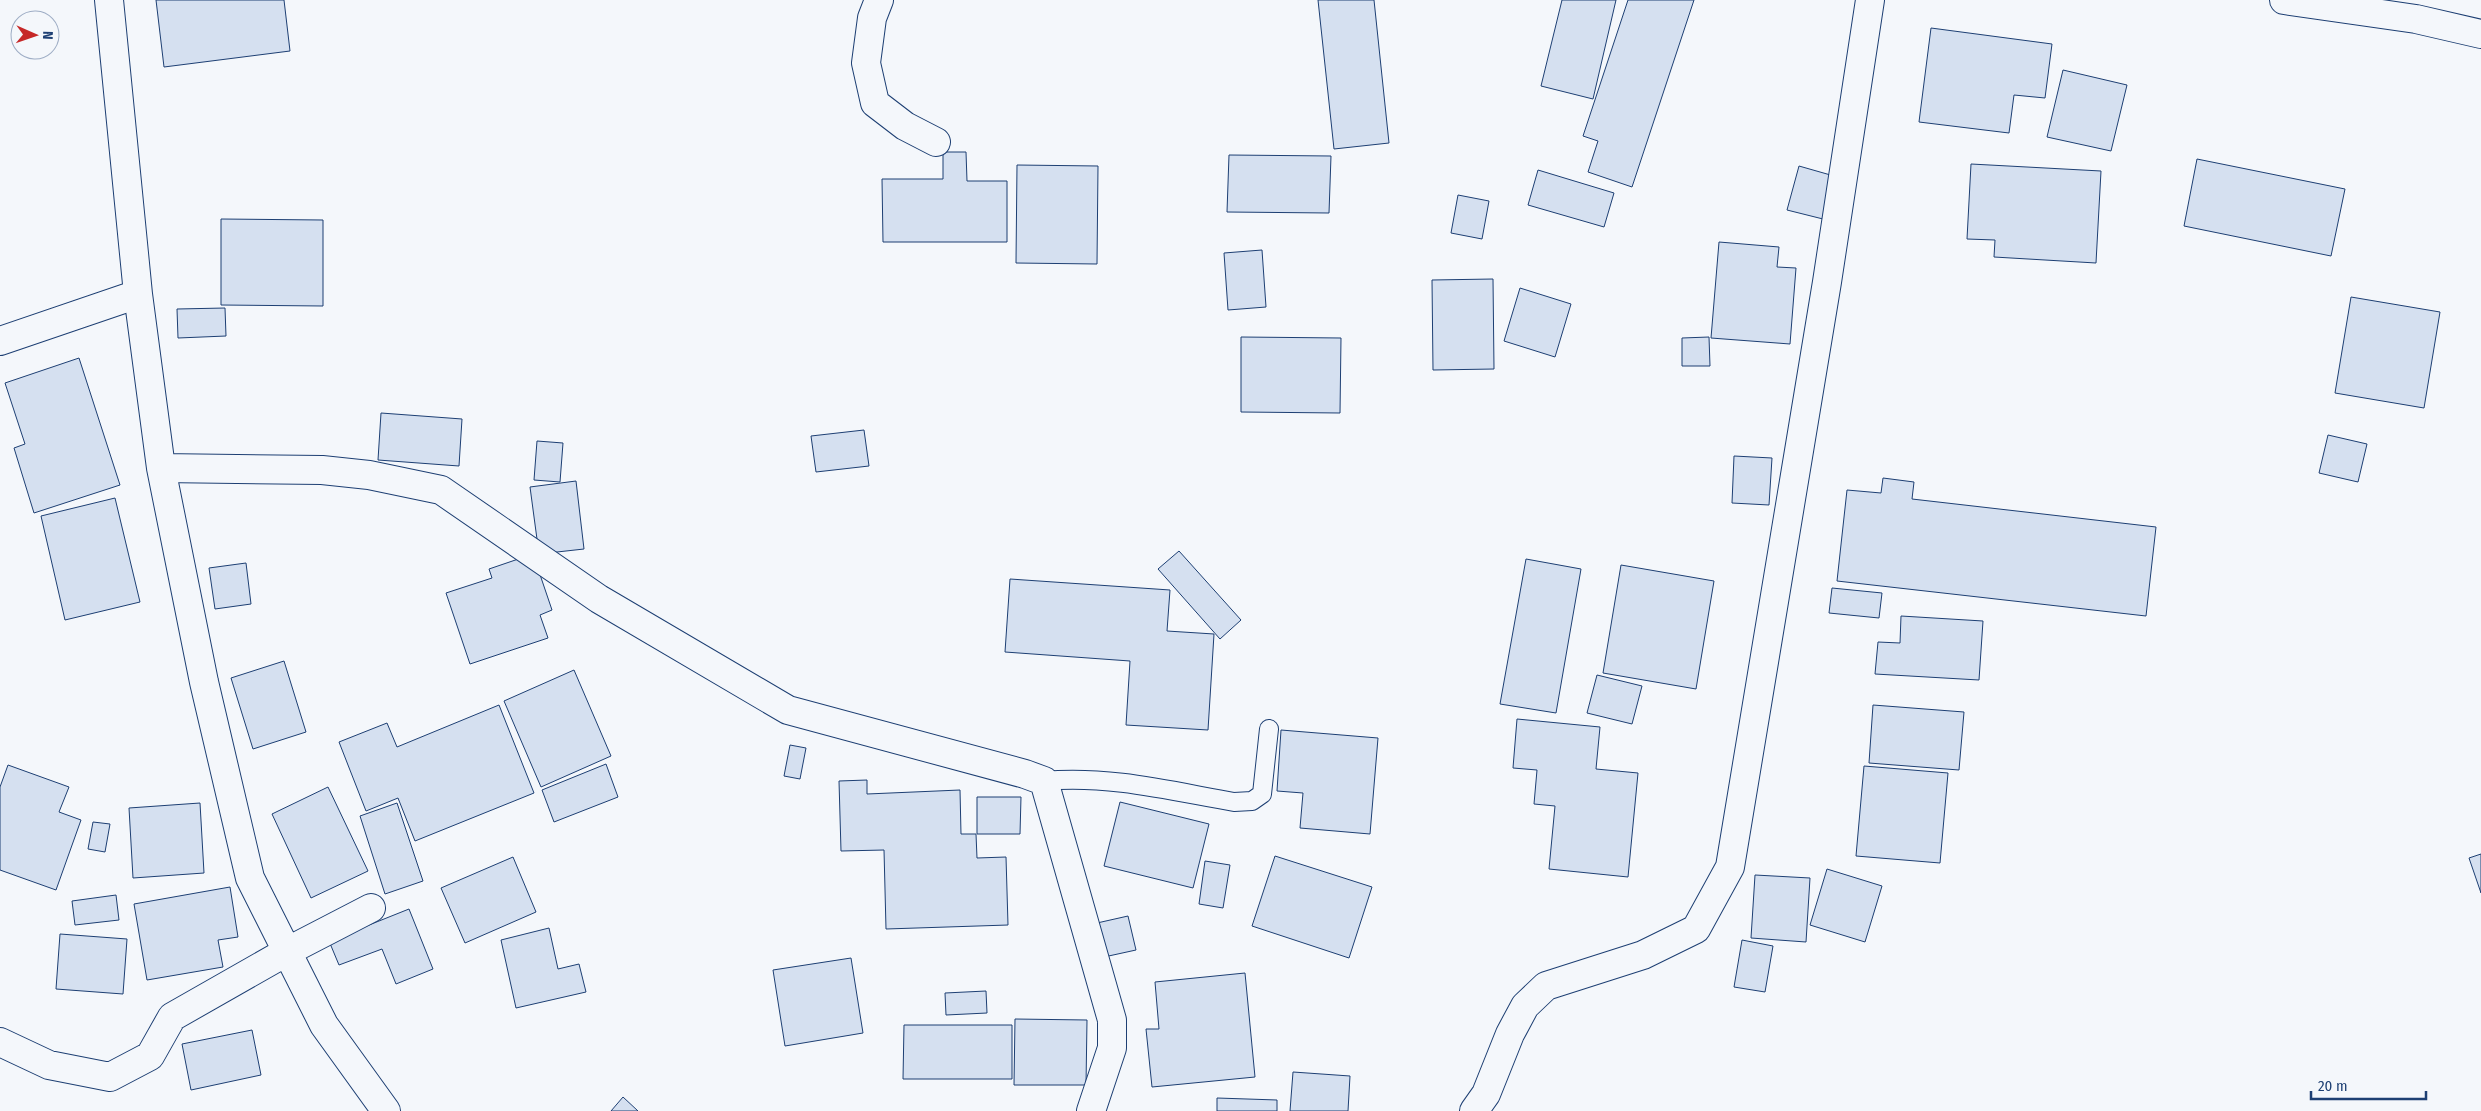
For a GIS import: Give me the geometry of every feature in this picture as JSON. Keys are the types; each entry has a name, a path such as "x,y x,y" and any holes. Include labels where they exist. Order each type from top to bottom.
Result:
{"street":[{"path":"109,0 138,294 161,468 204,682 250,878 324,1025 386,1111"},
{"path":"879,0 872,18 866,63 875,103 904,126 936,142"},
{"path":"1474,1111 1486,1094 1510,1034 1525,1006 1546,986 1643,955 1696,929 1730,867 1827,282 1870,0"},
{"path":"2284,0 2416,19 2481,34"},
{"path":"0,341 138,294"},
{"path":"161,468 322,470 369,475 441,490 599,599 788,710 1025,774 1044,782 1112,1020 1112,1048 1091,1111"},
{"path":"0,1042 49,1065 110,1077 150,1056 172,1017 288,951 371,908"}],"lane":[{"path":"1044,782 1076,778 1104,779 1234,802 1252,801 1262,794 1269,729"}],"building":[{"path":"156,0 284,0 290,51 164,67"},
{"path":"1318,0 1374,0 1389,143 1334,149"},
{"path":"1562,0 1616,0 1593,99 1541,86"},
{"path":"1628,0 1694,0 1632,187 1588,172 1598,141 1583,136"},
{"path":"1931,28 2052,44 2045,98 2014,95 2009,133 1919,122"},
{"path":"2063,70 2127,85 2111,151 2047,137"},
{"path":"943,152 966,152 967,181 1007,181 1007,242 883,242 882,179 943,179"},
{"path":"1229,155 1331,156 1329,213 1227,212"},
{"path":"2197,159 2345,189 2331,256 2184,226"},
{"path":"1971,164 2101,171 2096,263 1994,257 1995,240 1967,239"},
{"path":"1017,165 1098,166 1097,264 1016,263"},
{"path":"1799,166 1834,176 1823,219 1787,210"},
{"path":"1538,170 1614,193 1604,227 1528,205"},
{"path":"1458,195 1489,201 1482,239 1451,233"},
{"path":"221,219 323,220 323,306 221,305"},
{"path":"1719,242 1779,247 1777,267 1796,268 1790,344 1711,338"},
{"path":"1262,250 1266,307 1228,310 1224,253"},
{"path":"1493,279 1494,369 1433,370 1432,280"},
{"path":"1520,288 1571,304 1555,357 1504,341"},
{"path":"2351,297 2440,312 2424,408 2335,393"},
{"path":"225,308 226,336 178,338 177,309"},
{"path":"1241,337 1341,338 1340,413 1241,412"},
{"path":"1709,337 1710,366 1682,366 1682,338"},
{"path":"79,358 120,485 34,513 14,448 25,444 5,383"},
{"path":"381,413 462,419 459,466 378,460"},
{"path":"864,430 869,466 816,472 811,436"},
{"path":"2328,435 2367,444 2358,482 2319,473"},
{"path":"537,441 563,443 560,482 534,480"},
{"path":"1734,456 1772,458 1769,505 1732,503"},
{"path":"1883,478 1914,482 1912,499 2156,527 2146,616 1837,581 1847,490 1881,493"},
{"path":"576,481 584,549 539,554 530,487"},
{"path":"115,498 140,602 65,620 41,516"},
{"path":"1179,551 1241,620 1220,639 1158,569"},
{"path":"533,554 552,610 540,615 548,638 470,664 446,593 492,578 489,569"},
{"path":"1526,559 1581,569 1556,713 1500,704"},
{"path":"246,563 251,604 215,609 209,568"},
{"path":"1621,565 1714,581 1696,689 1603,673"},
{"path":"1010,579 1170,590 1167,631 1214,634 1208,730 1126,725 1130,661 1005,652"},
{"path":"1832,588 1882,593 1879,618 1829,613"},
{"path":"1901,616 1983,621 1979,680 1875,674 1878,642 1900,643"},
{"path":"284,661 306,732 253,749 231,678"},
{"path":"574,670 611,756 541,787 504,701"},
{"path":"1597,675 1642,686 1632,724 1587,713"},
{"path":"499,705 534,793 415,841 398,798 366,811 339,742 387,723 397,747"},
{"path":"1873,705 1964,712 1959,770 1869,763"},
{"path":"1517,719 1600,727 1596,769 1638,773 1628,877 1549,869 1555,806 1534,804 1537,770 1513,768"},
{"path":"1281,730 1378,738 1370,834 1300,828 1303,793 1277,791"},
{"path":"790,745 806,748 800,779 784,776"},
{"path":"606,764 618,797 554,822 542,790"},
{"path":"8,765 69,787 59,812 81,820 56,890 0,870 0,787"},
{"path":"1864,766 1948,773 1940,863 1856,856"},
{"path":"867,780 867,794 960,790 961,834 976,834 977,858 1006,857 1008,925 886,929 884,850 841,851 839,781"},
{"path":"328,787 368,871 311,898 272,814"},
{"path":"977,797 1021,797 1020,834 977,834"},
{"path":"1120,802 1209,824 1193,888 1104,866"},
{"path":"200,803 204,873 133,878 129,808"},
{"path":"397,803 423,881 385,894 360,816"},
{"path":"93,822 110,824 105,852 88,849"},
{"path":"2481,854 2481,893 2469,858"},
{"path":"1275,856 1372,887 1349,958 1252,926"},
{"path":"513,857 536,912 465,943 441,888"},
{"path":"1205,861 1230,865 1223,908 1199,904"},
{"path":"1827,869 1882,886 1865,942 1810,925"},
{"path":"1755,875 1810,878 1806,942 1751,938"},
{"path":"230,887 238,937 218,940 223,967 147,980 134,904"},
{"path":"116,895 119,920 75,925 72,901"},
{"path":"409,909 433,969 396,984 382,949 339,965 329,941"},
{"path":"1128,916 1136,950 1104,957 1097,923"},
{"path":"549,928 558,969 579,964 586,992 516,1008 501,940"},
{"path":"60,934 127,939 123,994 56,989"},
{"path":"1742,940 1773,946 1765,992 1734,987"},
{"path":"851,958 863,1033 785,1046 773,970"},
{"path":"1245,973 1255,1077 1152,1087 1146,1029 1159,1029 1155,982"},
{"path":"986,991 987,1013 946,1015 945,993"},
{"path":"1015,1019 1087,1020 1086,1085 1014,1085"},
{"path":"904,1025 1012,1025 1012,1079 903,1079"},
{"path":"252,1030 261,1075 191,1090 182,1044"},
{"path":"1293,1072 1350,1076 1348,1111 1290,1111"},
{"path":"623,1097 638,1111 611,1111"},
{"path":"1217,1098 1277,1100 1277,1111 1217,1111"}]}
